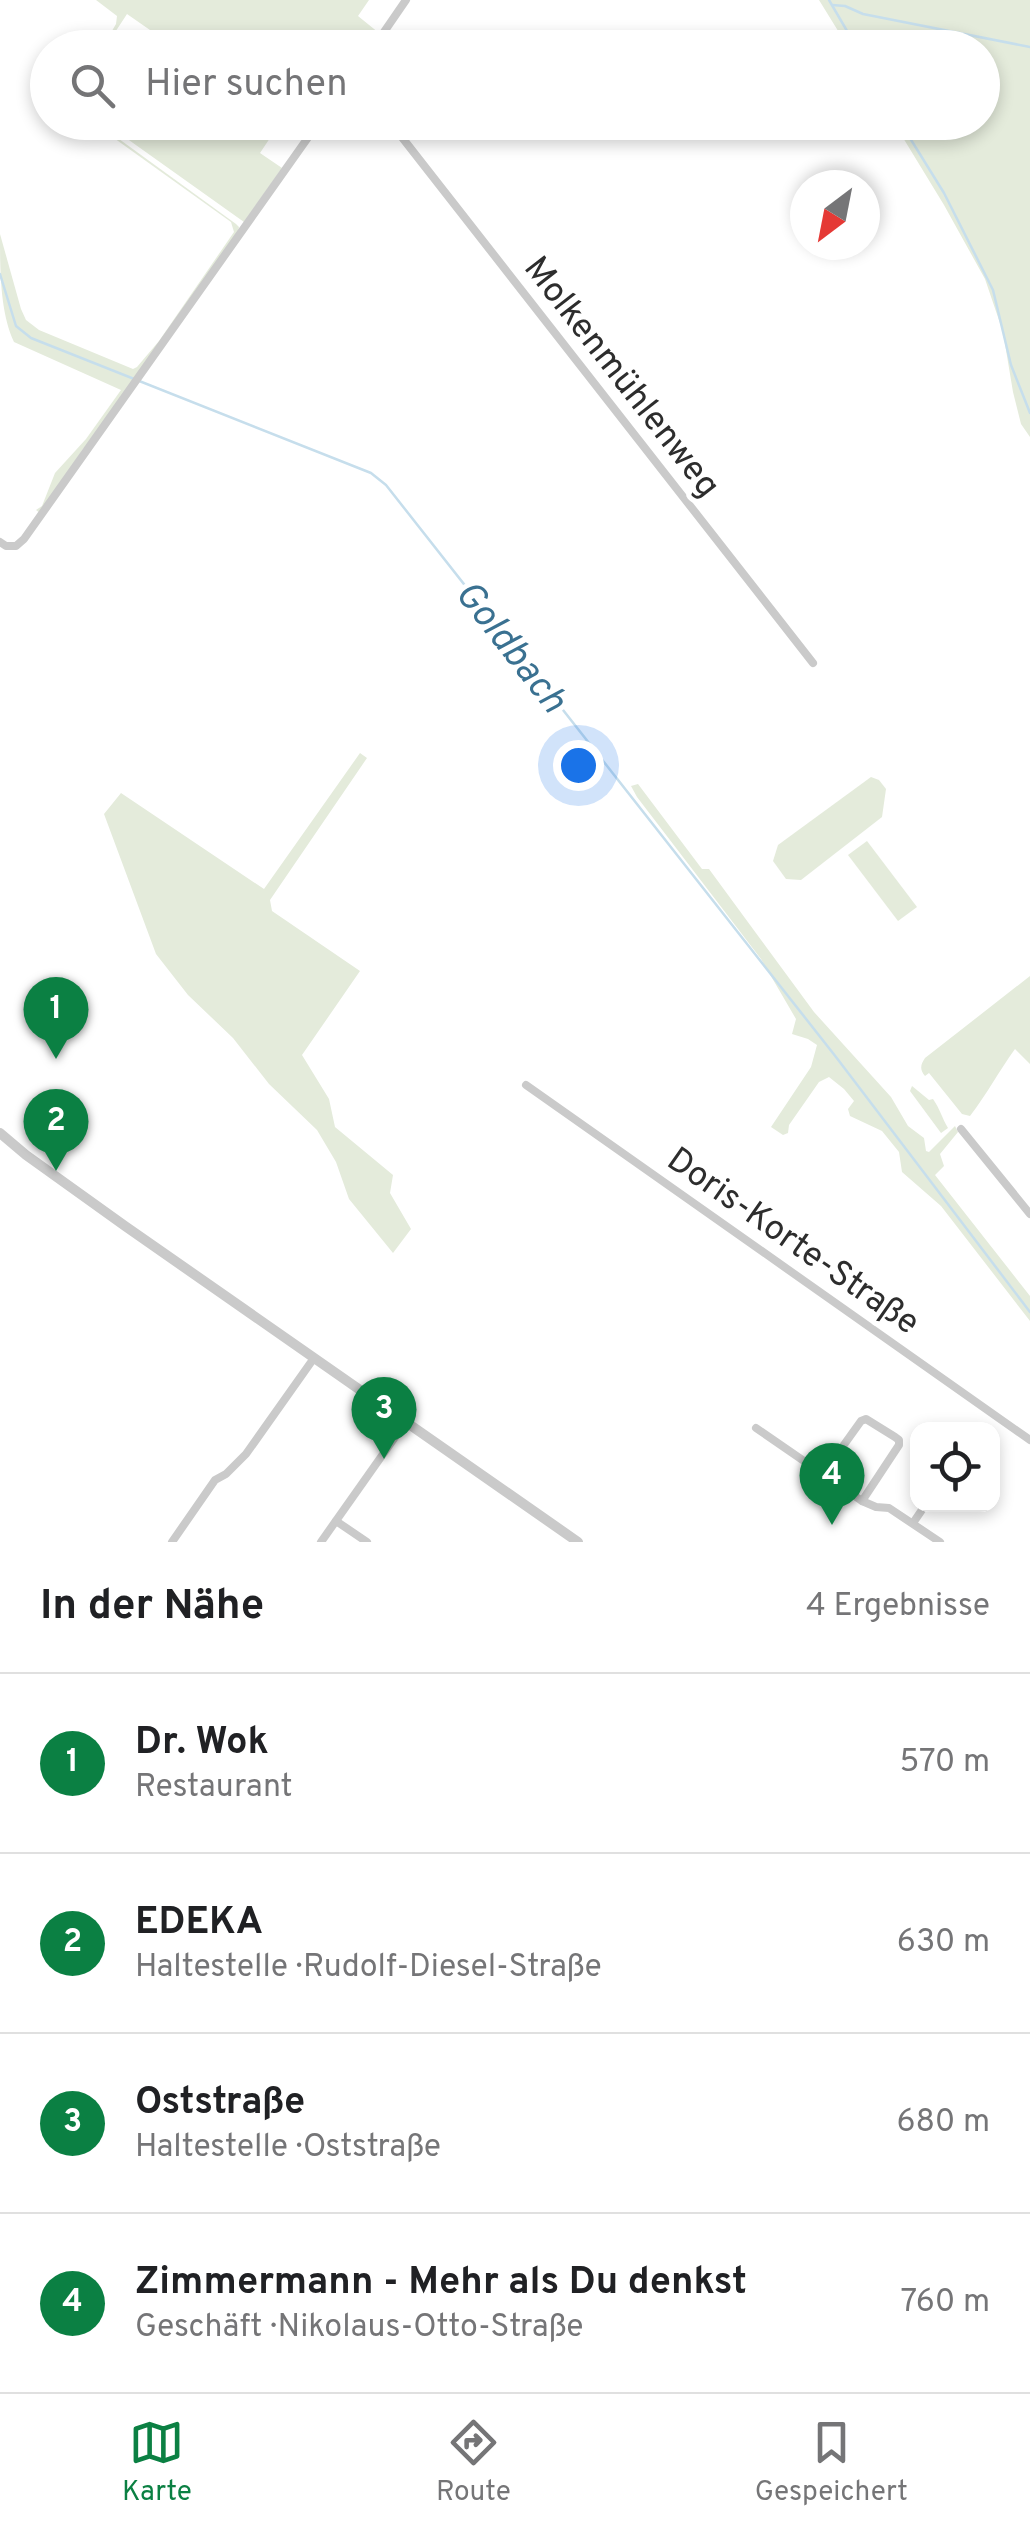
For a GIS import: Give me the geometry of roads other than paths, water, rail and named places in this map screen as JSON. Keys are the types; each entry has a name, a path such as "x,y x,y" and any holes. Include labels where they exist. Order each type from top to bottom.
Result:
{"street":[{"path":"385,30 406,0"},
{"path":"0,542 16,546 24,538 306,140"},
{"name":"Molkenmühlenweg","path":"404,140 813,663"},
{"name":"Doris-Korte-Straße","path":"526,1085 1030,1440"},
{"path":"961,1129 1030,1214"},
{"path":"0,1133 125,1226 578,1542"},
{"path":"172,1542 215,1480 246,1454 314,1358"},
{"path":"823,1474 866,1418 895,1437 899,1445 862,1501"},
{"path":"322,1542 405,1423"},
{"path":"756,1428 862,1501 890,1508 940,1542"},
{"path":"913,1523 921,1512"},
{"path":"336,1521 367,1542"}],"waterway":[{"path":"829,0 846,30"},
{"path":"832,5 944,30"},
{"path":"1000,41 1030,47"},
{"path":"911,140 944,193 993,290 1011,365 1030,413"},
{"name":"Goldbach","path":"0,274 16,326 31,338 371,473 386,485 836,1057 1030,1312"}],"place":[{"name":"Dr. Wok","path":"56,1059"},
{"name":"EDEKA","path":"56,1171"},
{"name":"Oststraße","path":"384,1459"},
{"name":"Zimmermann - Mehr als Du denkst","path":"832,1525"}]}
